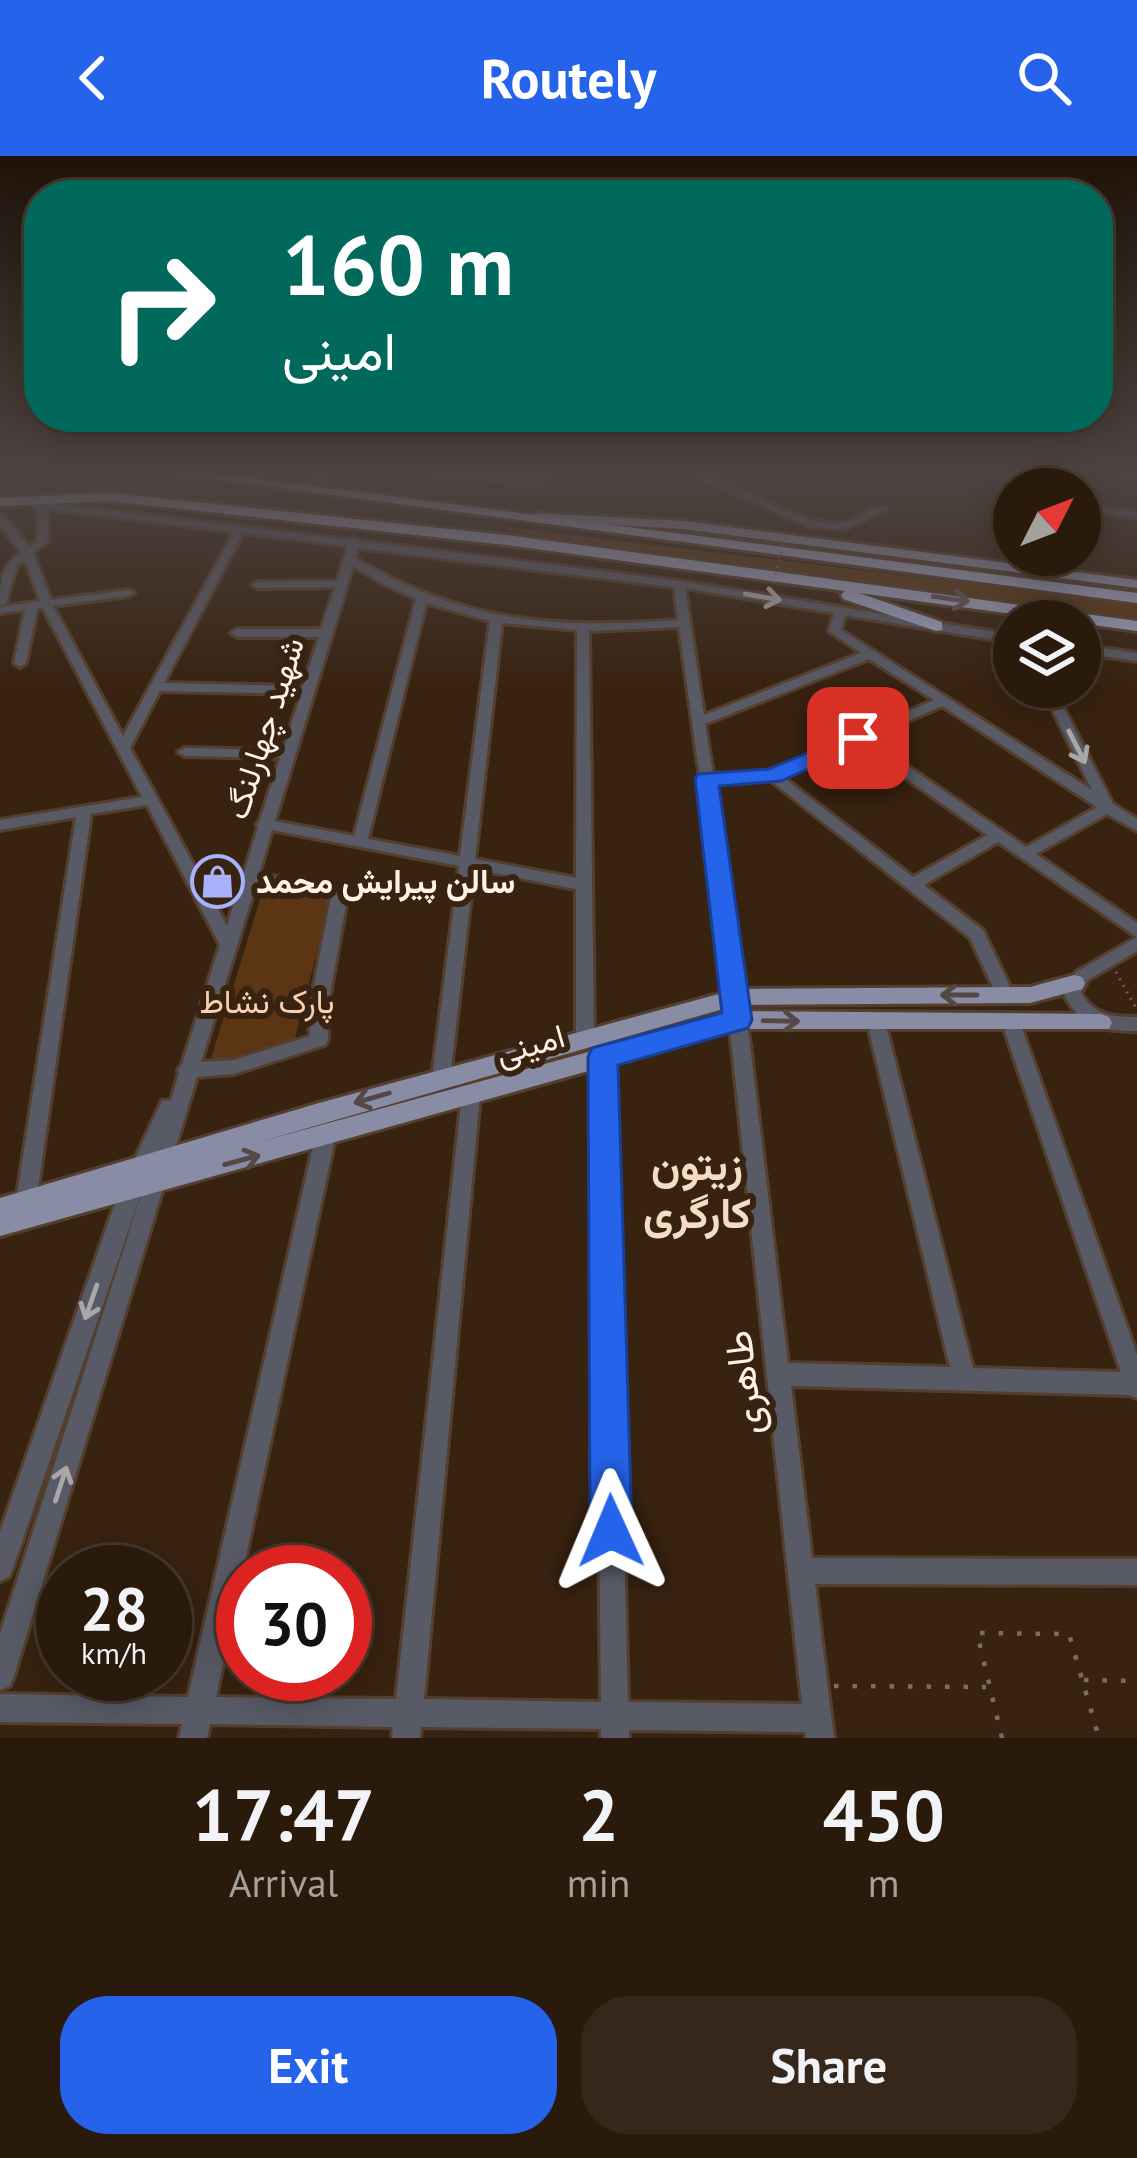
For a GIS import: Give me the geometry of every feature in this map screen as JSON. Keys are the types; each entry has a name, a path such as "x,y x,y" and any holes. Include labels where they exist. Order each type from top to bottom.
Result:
{"highway":[{"path":"530,543 1137,626"},
{"path":"549,543 571,547"},
{"path":"715,543 1137,598"},
{"path":"796,577 935,626"}],"main road":[{"path":"821,543 1137,584"},
{"name":"امینی","path":"147,1175 441,1078 585,1037 737,1009 871,996 1030,995 1074,983"},
{"path":"871,996 876,1022"},
{"name":"امینی","path":"147,1175 325,1138 603,1057 737,1009 876,1022 1101,1024"},
{"path":"0,1210 147,1175"},
{"path":"0,1224 147,1175"}],"street":[{"path":"20,543 28,553 40,606 227,942"},
{"path":"41,543 12,564 0,606 40,606 128,593"},
{"path":"122,749 233,543"},
{"name":"شهید چهارلنگ","path":"147,1175 187,1070 355,543"},
{"path":"361,543 679,584 993,636"},
{"path":"349,559 421,600 496,621 584,626 684,622"},
{"path":"258,585 341,584"},
{"name":"طاهری","path":"679,584 737,1009 819,1728"},
{"path":"360,842 421,600"},
{"path":"20,663 40,606"},
{"path":"841,610 835,631 1137,826"},
{"path":"441,1078 496,621"},
{"path":"584,626 585,1037"},
{"path":"237,633 325,633"},
{"path":"1101,652 1137,658"},
{"path":"699,722 871,654"},
{"path":"155,687 307,690"},
{"path":"706,779 773,776 943,700"},
{"path":"1057,708 1108,807"},
{"path":"858,738 1137,931"},
{"path":"185,752 286,754"},
{"path":"773,776 977,934 1005,995"},
{"path":"0,825 149,800"},
{"path":"1025,854 1108,807"},
{"path":"26,1202 84,811"},
{"path":"264,824 585,885"},
{"path":"914,884 998,835"},
{"path":"187,1070 233,1066 319,1040 318,1012 340,893 247,877"},
{"path":"1134,948 1074,983 1077,1004 1101,1024 1137,1024"},
{"path":"876,1022 965,1381"},
{"path":"778,1374 1137,1385 1011,1023"},
{"path":"603,1057 615,1727"},
{"path":"408,1726 471,1095"},
{"path":"196,1724 325,1138"},
{"path":"0,1568 147,1175"},
{"path":"0,1676 147,1175"},
{"path":"801,1571 1137,1572"},
{"path":"0,1708 196,1724 819,1728"}],"path":[{"path":"766,604 784,543"},
{"path":"1109,959 1137,1010"},
{"path":"1126,989 1137,987"},
{"path":"1002,1738 977,1633 1069,1634 1100,1738"},
{"path":"1082,1680 1137,1681"},
{"path":"814,1686 989,1687"}],"green space":[{"path":"585,543 634,543 1137,604 1137,622 1101,617 1101,600 993,601"},
{"name":"پارک نشاط","path":"264,887 331,897 294,1042 209,1065"}],"place":[{"name":"سالن پیرایش محمد","path":"217,881"}],"district":[{"name":"زیتون کارگری","path":"697,1189"}],"route":[{"path":"611,1531 603,1057 738,1020 706,779 773,776 858,738"}]}
